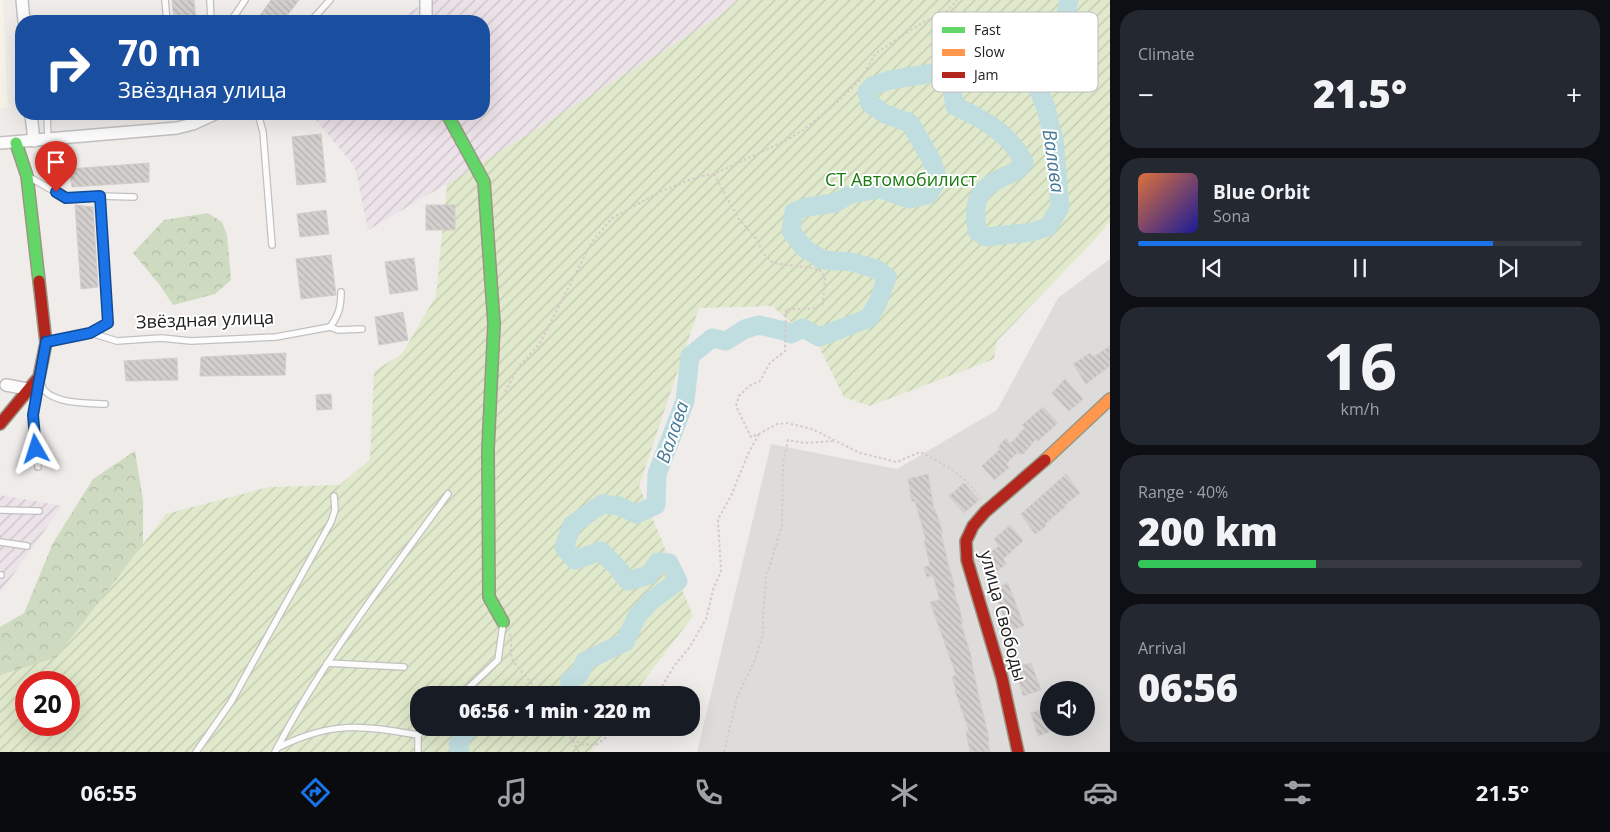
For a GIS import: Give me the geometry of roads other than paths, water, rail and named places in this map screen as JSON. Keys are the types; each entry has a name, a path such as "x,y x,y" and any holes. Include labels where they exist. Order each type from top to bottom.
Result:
{"street":[{"path":"22,0 23,15"},
{"path":"426,0 426,15"},
{"path":"32,120 34,141"},
{"path":"0,144 177,128 202,120"},
{"path":"450,120 484,182 494,324 488,449 489,597 503,622"},
{"path":"0,424 5,412 39,377 46,342 28,176 16,142"},
{"path":"2,384 27,389"},
{"name":"улица Свободы","path":"1018,752 1002,678 967,560 966,541 973,526 987,510 1019,484 1110,399"}],"lane":[{"path":"165,0 166,15"},
{"path":"210,0 211,15"},
{"path":"235,15 246,0"},
{"path":"316,15 330,0"},
{"path":"47,120 48,139"},
{"path":"260,120 263,132 272,245"},
{"path":"28,176 66,198 100,196 134,198"},
{"path":"90,333 108,323 100,196"},
{"path":"330,327 337,317 341,306 341,292"},
{"name":"Звёздная улица","path":"46,342 90,333 116,341 161,338 190,341 276,337 330,327 338,330 362,330"},
{"path":"39,377 44,389 53,396 73,402 105,404"},
{"path":"38,467 33,415 39,377"},
{"path":"276,750 295,713 327,663 448,494"},
{"path":"196,752 231,702 331,522 335,510 334,496"},
{"path":"0,510 39,511"},
{"path":"0,542 27,546"},
{"path":"471,686 498,660 503,622"},
{"path":"327,663 404,666"},
{"path":"276,750 316,732 349,726 410,734"},
{"path":"418,736 418,752"}],"waterway":[{"name":"Валава","path":"1066,12 1069,0"},
{"name":"Валава","path":"570,686 570,680 579,675 585,661 625,642 637,616 652,600 678,581 669,563 658,562 649,575 628,581 601,551 575,560 564,547 572,525 602,504 619,506 636,514 656,505 657,474 685,401 690,356 712,338 726,341 745,329 759,325 791,334 803,328 819,337 869,318 878,302 887,277 876,269 852,262 823,260 804,248 791,231 794,212 806,207 835,203 851,194 881,189 909,199 928,195 938,179 931,159 910,123 885,114 870,104 867,92 872,86 890,80 932,73"},
{"name":"Валава","path":"953,92 955,106 985,122 1003,135 1024,162 1020,168 987,187 978,198 976,205 977,231 986,237 1032,232 1048,227 1060,207 1054,140 1040,92"},
{"name":"Валава","path":"460,752 458,744 463,736"}],"park label":[{"name":"СТ Автомобилист","path":"901,180"}]}
